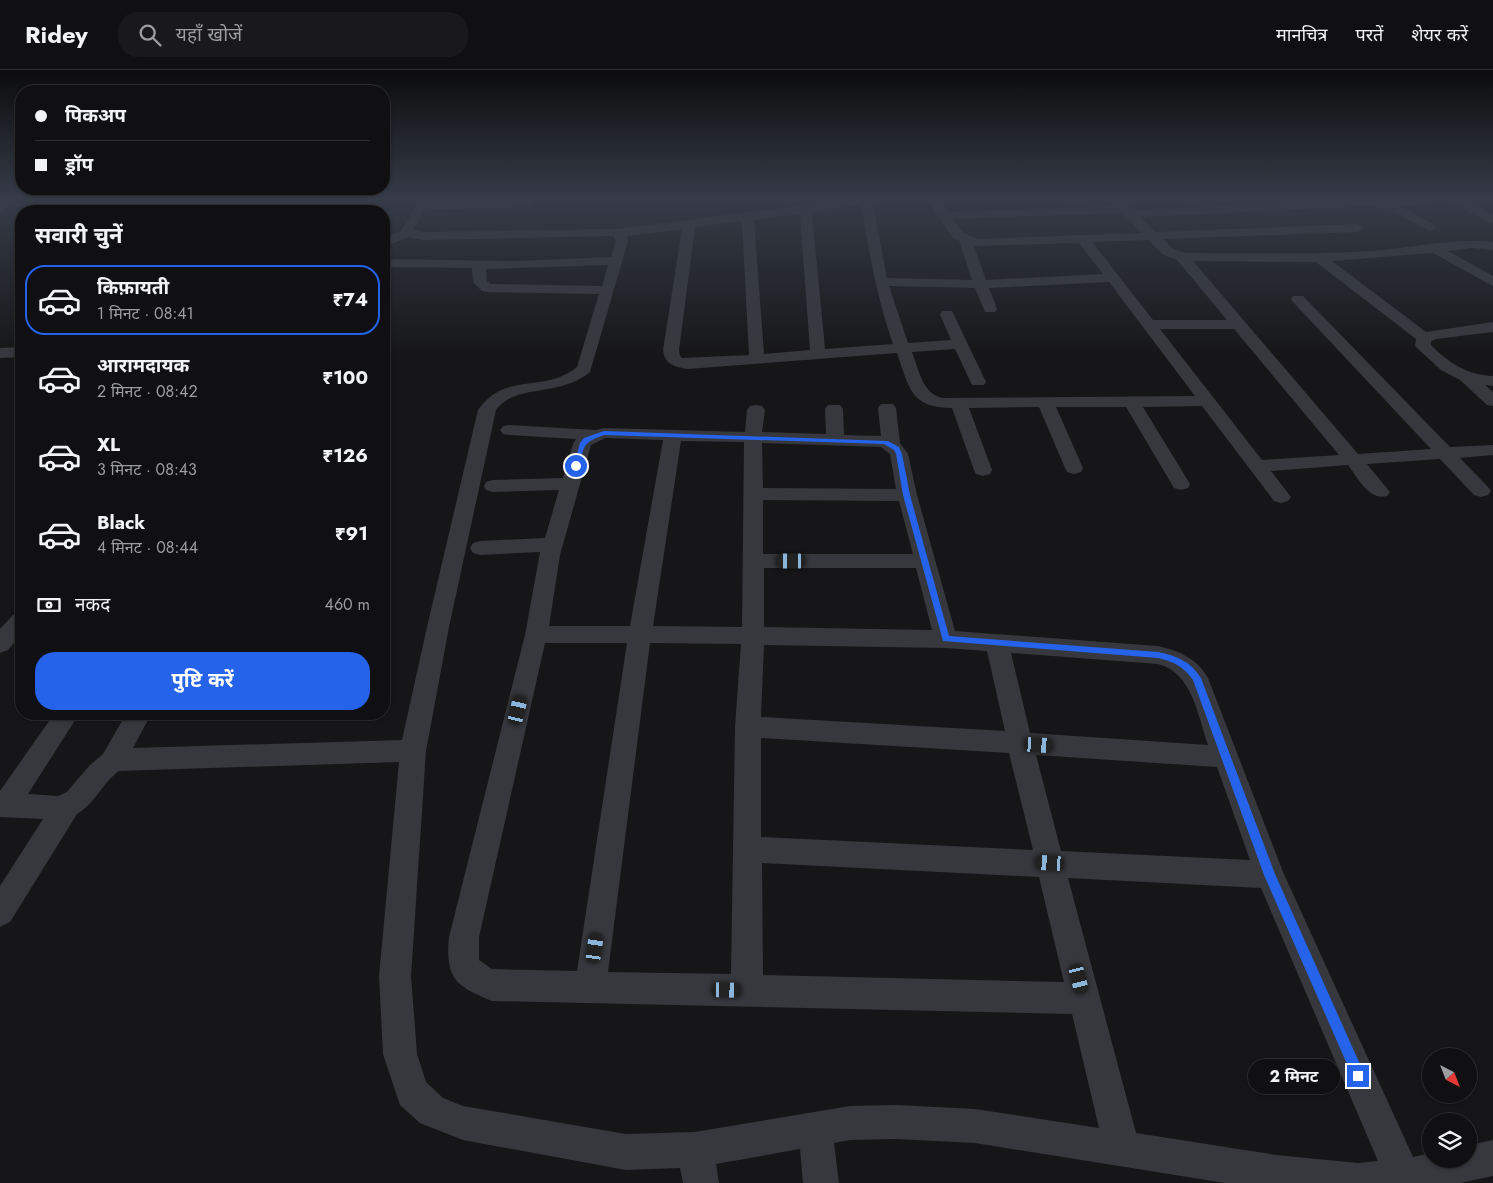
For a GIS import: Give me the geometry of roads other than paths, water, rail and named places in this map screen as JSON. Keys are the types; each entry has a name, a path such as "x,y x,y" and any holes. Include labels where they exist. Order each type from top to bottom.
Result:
{"street":[{"path":"619,252 584,369 573,379 556,384 505,392 493,400 487,410 438,627 413,751 395,976 400,1054 412,1094 432,1111 463,1123 698,1166 815,1128 850,1123 896,1122 975,1126 1276,1174 1358,1181 1403,1177 1492,1159"},
{"path":"685,252 672,358 677,362 687,364 960,344"},
{"path":"750,252 757,359"},
{"path":"810,252 818,354"},
{"path":"875,252 881,282 902,348 918,391 927,399 942,403 1208,401"},
{"path":"969,252 990,309"},
{"path":"1092,252 1281,497"},
{"path":"1170,252 1182,257 1319,258 1405,252"},
{"path":"1441,252 1493,282"},
{"path":"1182,257 1380,492"},
{"path":"1319,258 1424,338"},
{"path":"390,263 479,264 616,261"},
{"path":"479,264 480,282 487,288 608,290"},
{"path":"881,282 981,284 1113,278"},
{"path":"1298,299 1481,491"},
{"path":"947,314 978,382"},
{"path":"1149,325 1239,324"},
{"path":"1424,338 1493,327"},
{"path":"1424,338 1423,346 1450,371 1482,381 1493,381"},
{"path":"0,353 15,352"},
{"path":"1466,377 1493,401"},
{"path":"1045,402 1074,468"},
{"path":"1132,402 1181,484"},
{"path":"959,403 983,470"},
{"path":"886,408 891,444"},
{"path":"834,409 835,439"},
{"path":"747,991 746,849 748,727 753,636 753,437 756,410"},
{"path":"509,430 594,435 604,433 835,439 877,441 891,444 897,449 899,454 907,495 946,639"},
{"path":"594,435 586,439 582,444 553,545 536,635 464,937 462,960 472,977 492,985 1084,998"},
{"path":"590,987 640,634 673,435"},
{"path":"1257,466 1354,461 1493,450"},
{"path":"493,486 571,484"},
{"path":"754,494 907,495"},
{"path":"480,548 553,545"},
{"path":"753,561 924,561"},
{"path":"0,644 15,628"},
{"path":"536,635 640,634 946,639 1158,655 1174,658 1187,666 1196,678 1270,875 1403,1177"},
{"path":"997,644 1020,744 1122,1148"},
{"path":"3,805 63,720"},
{"path":"3,805 58,808 67,806 84,795 112,762 136,720"},
{"path":"748,727 885,734 1226,757"},
{"path":"112,762 128,758 413,751"},
{"path":"0,912 67,806"},
{"path":"746,849 1270,875"},
{"path":"815,1128 821,1183"}]}
